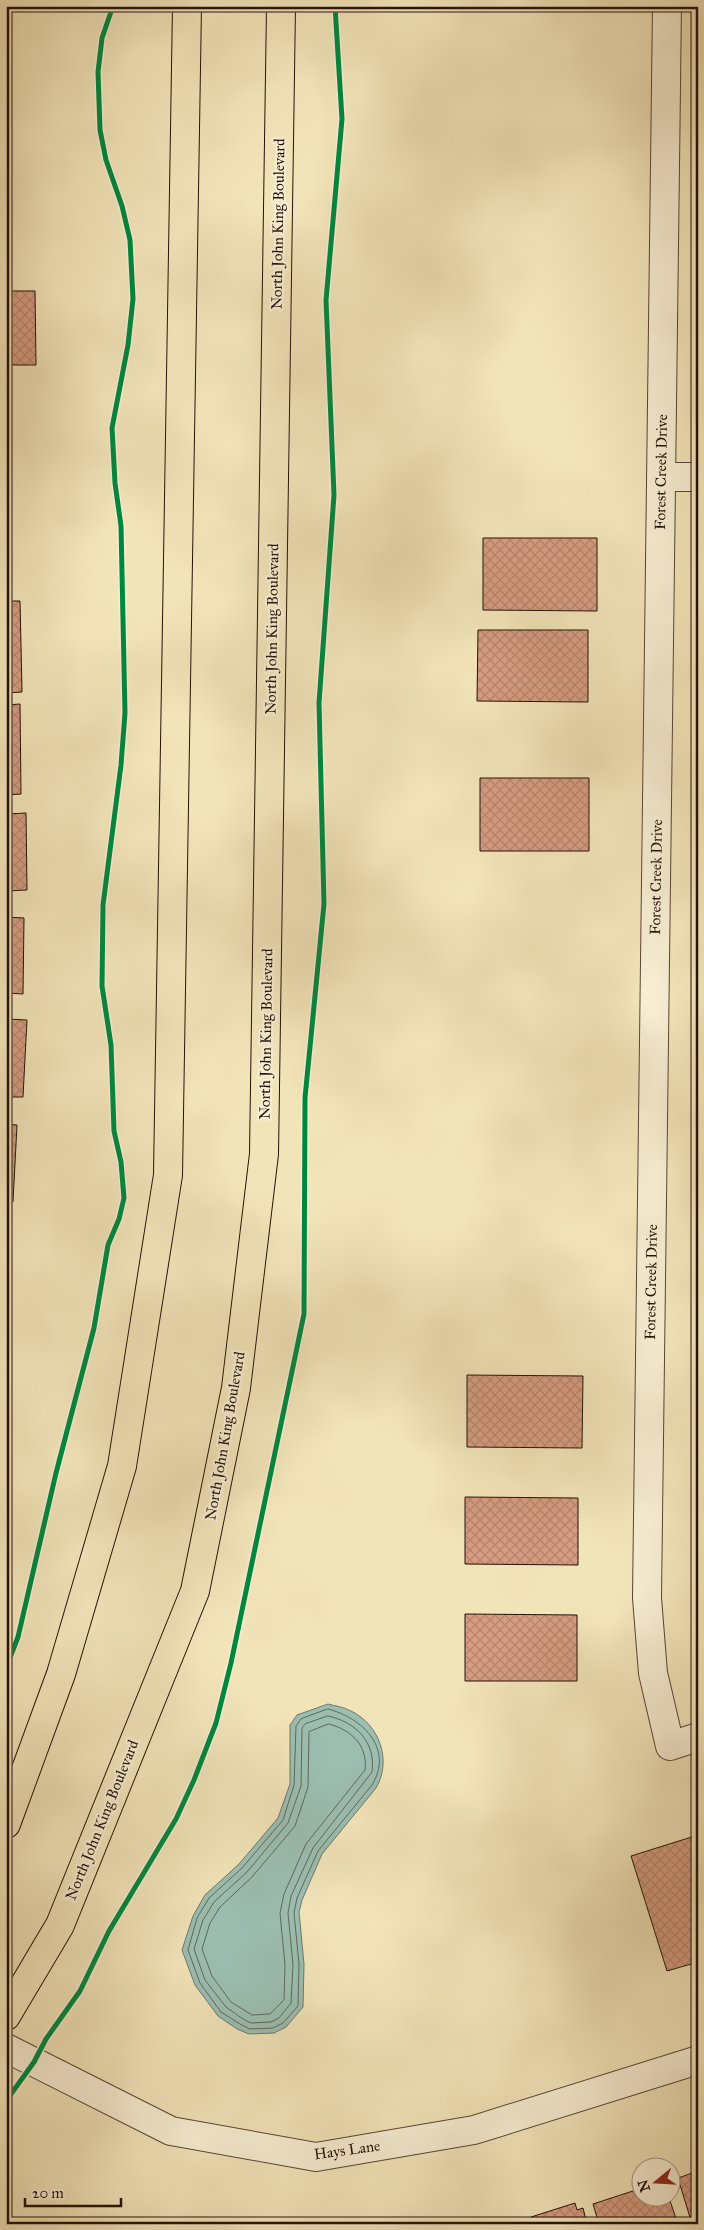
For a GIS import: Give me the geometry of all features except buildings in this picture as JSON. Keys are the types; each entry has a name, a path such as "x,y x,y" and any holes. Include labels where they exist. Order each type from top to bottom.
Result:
{"main road":[{"path":"6,1824 61,1674 122,1466 168,1175 187,6"},
{"name":"North John King Boulevard","path":"6,2016 60,1925 195,1591 236,1388 264,1154 282,6"}],"street":[{"name":"Forest Creek Drive","path":"667,6 647,1598 653,1673 670,1746 698,1737"},
{"path":"661,477 698,477"},
{"name":"Hays Lane","path":"6,2048 171,2132 316,2157 474,2130 698,2060"}],"water":[{"path":"328,1704 351,1711 361,1717 376,1734 383,1755 381,1778 376,1788 322,1854 302,1900 299,1912 304,1964 303,2007 286,2027 274,2033 249,2034 237,2029 218,2016 195,1985 182,1950 193,1916 205,1895 239,1864 278,1818 290,1784 290,1725 297,1715"}],"cycle path":[{"path":"6,1668 18,1637 56,1473 94,1328 108,1245 119,1219 124,1198 121,1162 114,1131 111,1045 102,986 103,905 121,765 125,713 121,526 115,483 112,428 128,345 133,299 130,240 122,206 106,160 100,130 98,72 102,38 113,6"},
{"path":"6,2101 80,1991 109,1931 176,1819 194,1780 216,1723 231,1663 304,1314 305,1098 324,904 319,703 334,495 326,300 342,119 335,6"}]}
